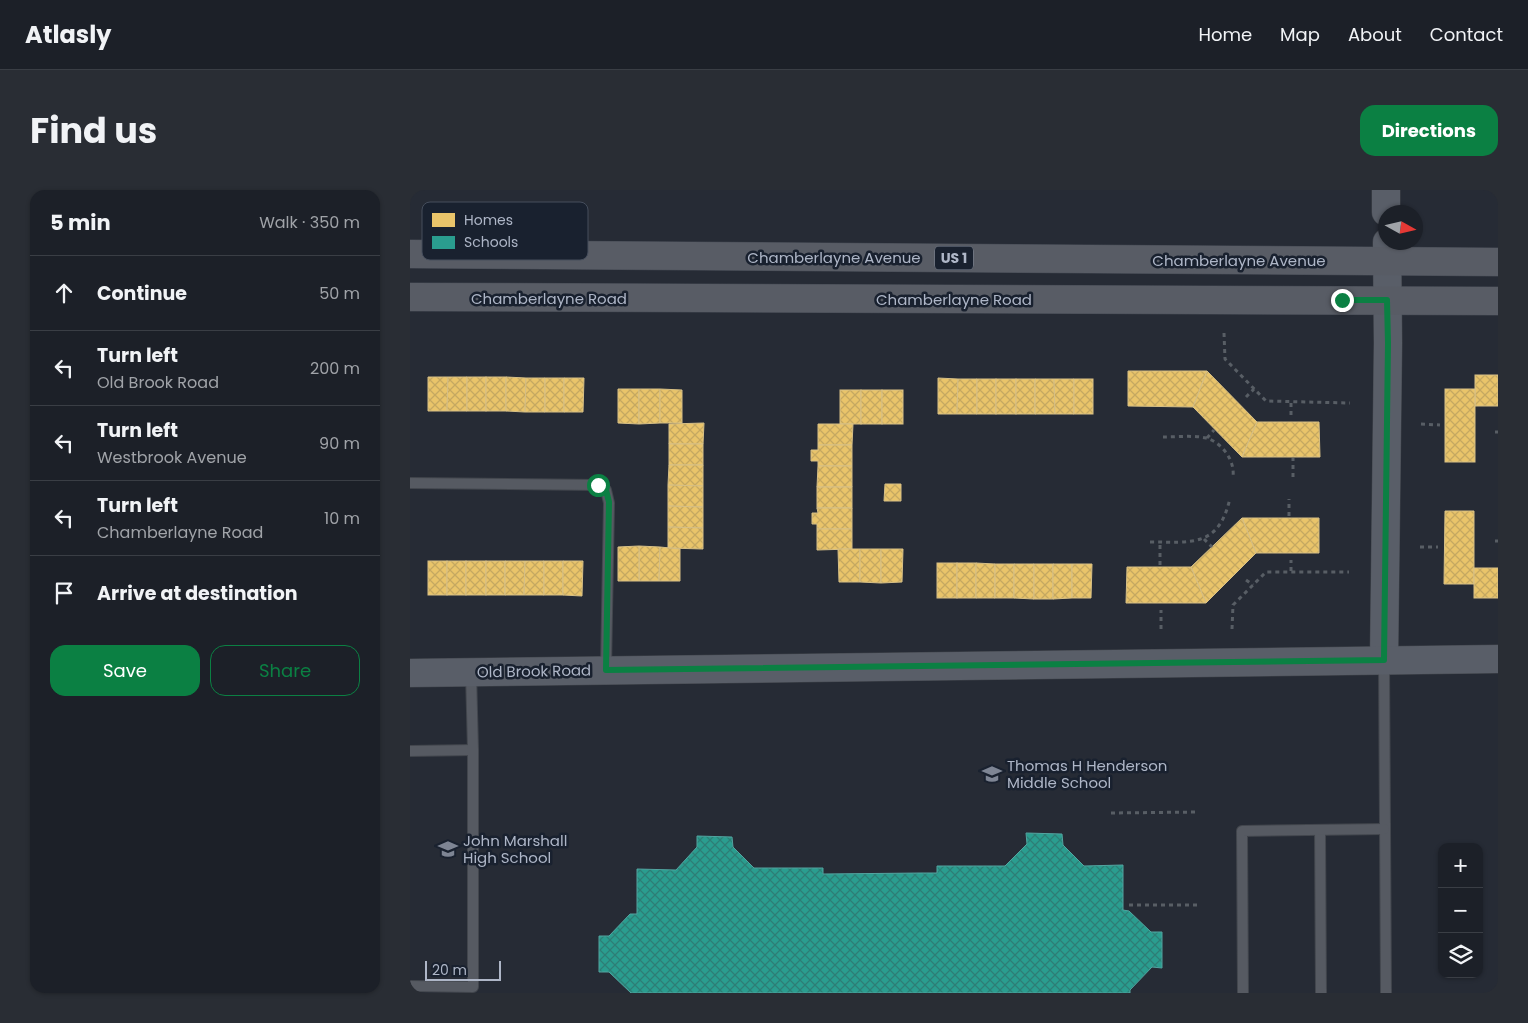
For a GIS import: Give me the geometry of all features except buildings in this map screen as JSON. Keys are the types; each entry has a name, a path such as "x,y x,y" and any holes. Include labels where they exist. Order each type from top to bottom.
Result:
{"main road":[{"name":"Chamberlayne Avenue","path":"588,254 1387,252 1498,262"},
{"name":"Chamberlayne Road","path":"410,297 1498,301"}],"street":[{"path":"1386,190 1386,205"},
{"path":"1384,660 1388,343 1387,252"},
{"name":"Old Brook Road","path":"410,673 1498,659"}],"lane":[{"path":"410,483 598,485 606,490 609,502 606,670"},
{"path":"1384,660 1386,993"},
{"path":"410,986 473,990 473,750 471,672"},
{"path":"410,750 473,750"},
{"path":"1243,993 1242,831 1384,829"},
{"path":"1320,830 1321,993"}],"path":[{"path":"1224,333 1225,359 1268,402 1350,403"},
{"path":"1246,397 1254,389"},
{"path":"1291,403 1291,418"},
{"path":"1421,424 1440,425"},
{"path":"1206,438 1214,430"},
{"path":"1163,437 1206,438 1220,446 1228,456 1232,466 1233,477"},
{"path":"1293,458 1293,477"},
{"path":"1150,542 1189,543 1204,539 1223,520 1230,498"},
{"path":"1289,499 1289,516"},
{"path":"1204,539 1212,547"},
{"path":"1160,542 1160,565"},
{"path":"1420,547 1438,547"},
{"path":"1291,560 1291,571"},
{"path":"1232,629 1232,606 1266,572 1349,572"},
{"path":"1246,580 1253,585"},
{"path":"1161,629 1162,610"},
{"path":"1111,813 1198,812"},
{"path":"1128,905 1199,905"}],"place":[{"name":"Thomas H Henderson Middle School","path":"992,774"},
{"name":"John Marshall High School","path":"448,849"}],"route":[{"path":"598,485 606,490 609,502 606,670 1384,660 1387,300 1342,300"}]}
